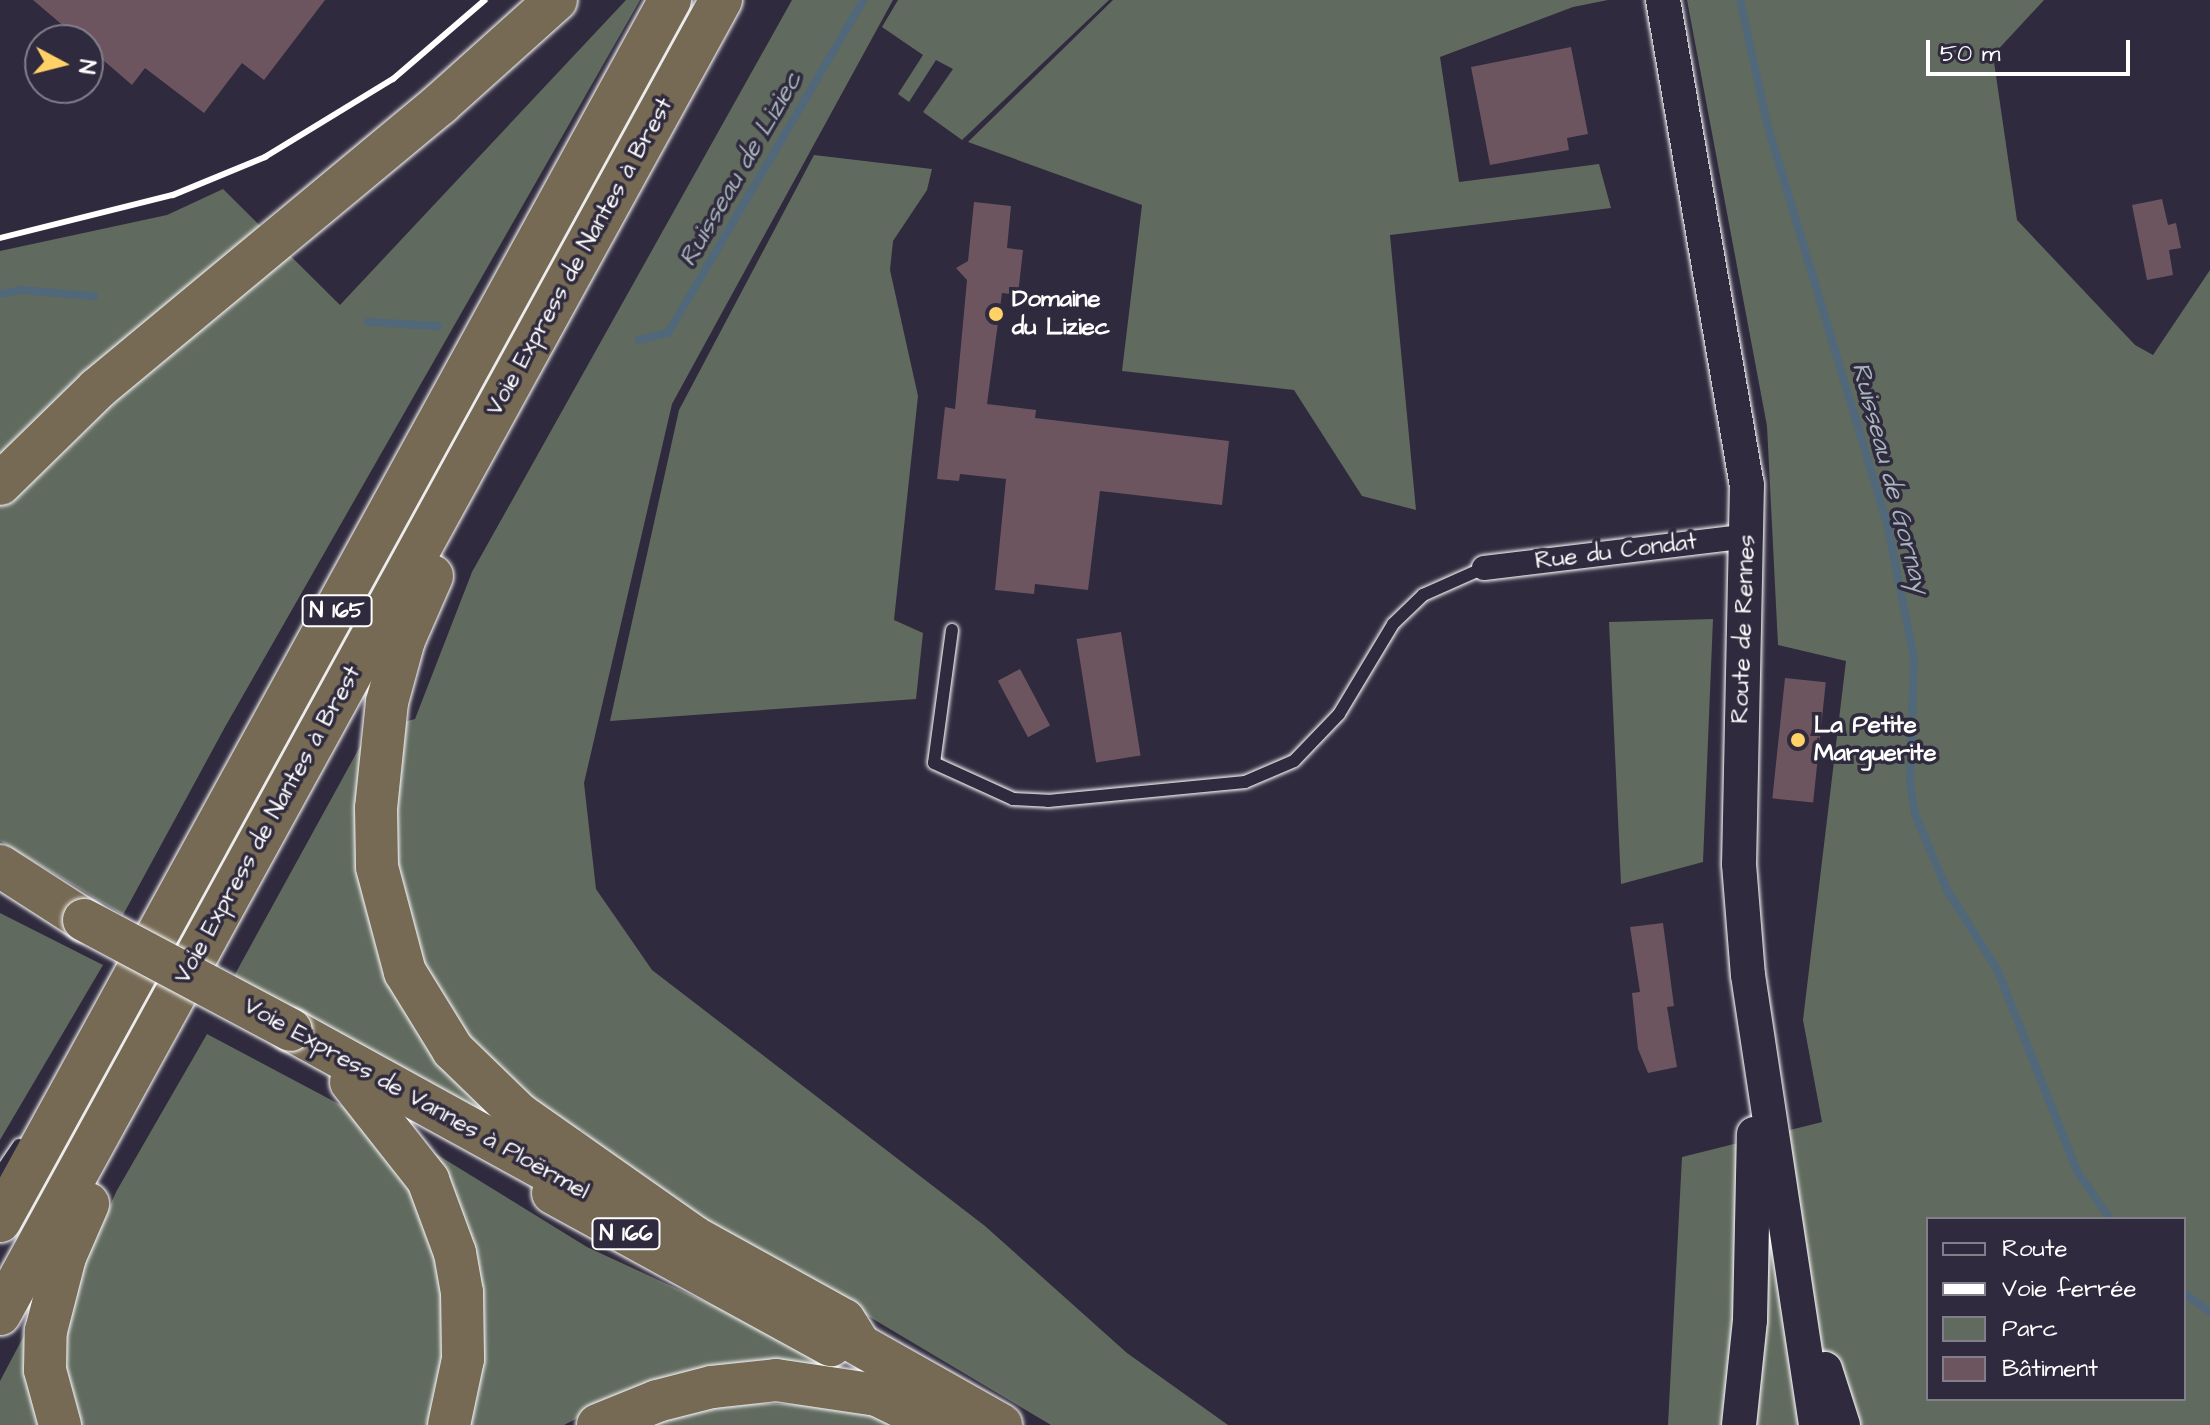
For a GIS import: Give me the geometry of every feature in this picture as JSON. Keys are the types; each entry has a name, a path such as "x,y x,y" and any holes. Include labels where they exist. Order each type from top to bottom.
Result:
{"highway":[{"path":"0,484 97,389 440,104 556,0"},
{"name":"Voie Express de Nantes à Brest","path":"0,1221 670,0"},
{"name":"Voie Express de Nantes à Brest","path":"0,1314 721,0"},
{"path":"472,453 471,499 404,640 387,702 376,808 377,867 405,972 453,1050 519,1114 694,1237 844,1320 859,1344"},
{"name":"Voie Express de Vannes à Ploërmel","path":"0,866 80,926"},
{"name":"Voie Express de Vannes à Ploërmel","path":"0,895 80,926 859,1344 1001,1425"},
{"name":"Voie Express de Vannes à Ploërmel","path":"287,1037 351,1082 970,1425"},
{"path":"60,1425 45,1370 53,1295 86,1208 144,1091 146,1048"},
{"path":"351,1082 428,1180 455,1253 462,1292 463,1359 449,1425"},
{"path":"598,1425 657,1401 712,1387 776,1380 877,1395 938,1425"}],"main road":[{"name":"Route de Rennes","path":"1663,0 1747,484 1738,834 1759,1059 1816,1425"},
{"path":"1739,1425 1750,1305 1756,1157 1751,1096 1759,1059"},
{"name":"Route de Rennes","path":"1793,1262 1843,1425"}],"street":[{"name":"Rue du Condat","path":"1484,568 1748,536"}],"lane":[{"path":"952,630 934,763 1013,799 1048,801 1245,782 1294,761 1339,714 1393,624 1423,595 1484,568"},
{"path":"0,1173 21,1144 57,1117"}],"green space":[{"path":"626,0 640,0 225,727 123,915 0,841 0,251 167,215 223,189 340,305"},
{"path":"792,0 893,0 672,404 584,783 596,889 652,970 985,1226 1127,1353 1228,1425 1051,1425 631,1175 581,1130 507,1131 234,976 368,732 415,719 472,572"},
{"path":"898,0 1109,0 962,140 923,112 953,69 936,60 909,102 898,94 923,55 882,27"},
{"path":"1113,0 1608,0 1573,7 1440,57 1459,182 1599,164 1611,208 1390,235 1416,510 1362,496 1294,390 1122,371 1142,205 968,142"},
{"path":"1687,0 2044,0 1993,55 2017,220 2135,345 2153,355 2210,270 2210,1425 1668,1425 1682,1157 1822,1122 1803,1020 1846,661 1778,645 1767,426"},
{"path":"814,155 932,169 927,190 893,241 890,270 918,396 894,620 923,633 916,699 610,721 679,410"},
{"path":"1713,619 1703,862 1621,884 1609,622"},
{"path":"0,913 103,965 0,1140"},
{"path":"207,1034 354,1112 391,1157 433,1152 587,1247 836,1362 835,1371 647,1383 564,1425 0,1425 0,1381 36,1313 75,1286 116,1192"},
{"path":"705,1402 855,1406 906,1425 642,1425"}],"building":[{"path":"33,0 325,0 264,80 242,63 204,113 145,68 132,85 104,61 104,24 61,24"},
{"path":"1571,47 1588,134 1567,138 1569,150 1490,165 1471,67"},
{"path":"2162,199 2168,225 2176,223 2181,248 2169,250 2173,275 2147,280 2132,205"},
{"path":"974,202 1011,206 1007,248 1023,250 1018,295 1002,293 987,404 1036,410 1035,418 1229,441 1222,505 1100,491 1088,590 1035,584 1034,594 995,590 1006,479 960,474 959,481 937,479 945,407 955,409 967,280 956,268 968,261"},
{"path":"1121,632 1141,755 1096,763 1077,639"},
{"path":"1020,669 1050,726 1028,737 998,681"},
{"name":"La Petite Marguerite","path":"1785,678 1826,682 1813,803 1772,798"},
{"path":"1663,923 1674,1006 1667,1007 1677,1067 1648,1073 1638,1049 1632,993 1640,992 1630,927"}],"waterway":[{"name":"Ruisseau de Liziec","path":"639,340 668,333 863,0"},
{"name":"Ruisseau de Gornay","path":"1740,0 1768,127 1887,523 1914,658 1910,783 1915,814 1947,890 1997,969 2077,1171 2109,1217"},
{"name":"Ruisseau de Liziec","path":"0,294 20,290 94,296"},
{"name":"Ruisseau de Liziec","path":"368,322 438,326"},
{"name":"Ruisseau de Gornay","path":"2186,1294 2210,1312"}],"railway":[{"path":"0,238 173,195 265,157 393,79 485,0"}],"place":[{"name":"Domaine du Liziec","path":"996,314"},
{"name":"La Petite Marguerite","path":"1798,740"}]}
